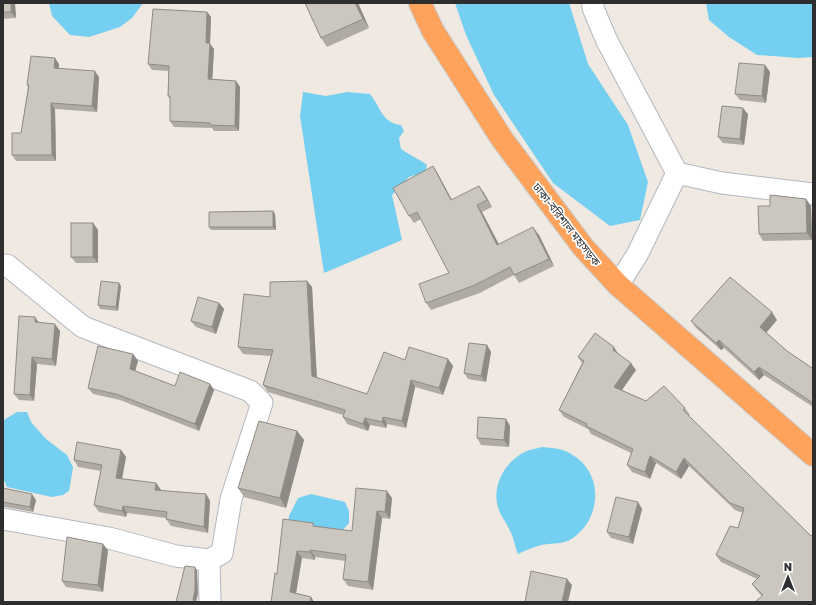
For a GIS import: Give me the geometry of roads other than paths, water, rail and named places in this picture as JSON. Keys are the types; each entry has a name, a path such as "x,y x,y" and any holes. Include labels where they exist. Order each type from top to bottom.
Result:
{"highway":[{"name":"ঢাকা-বরিশাল মহাসড়ক","path":"420,3 433,31 502,139 582,247 618,285 813,455"}],"street":[{"path":"593,3 593,8 607,41 676,173"},
{"path":"618,285 637,255 676,173"},
{"path":"676,173 722,182 813,194"},
{"path":"3,519 109,538 176,556 209,560 222,554 231,499 262,403 250,391 83,328 7,265"},
{"path":"209,560 210,602"}],"water":[{"path":"49,3 143,3 132,18 120,27 89,37 70,35 52,16"},
{"path":"455,3 569,3 588,64 628,125 648,182 640,220 610,226 553,183 494,95 466,35"},
{"path":"706,3 813,3 813,57 799,58 757,55 729,37 709,20"},
{"path":"303,92 326,96 347,92 370,94 389,121 394,124 401,125 404,131 399,138 401,149 427,165 425,172 409,177 392,195 402,240 324,273 300,116"},
{"path":"17,412 27,412 31,422 46,439 67,455 73,467 69,491 63,495 52,497 7,487 3,478 3,425 4,420"},
{"path":"541,447 564,451 582,462 594,483 594,507 590,519 583,529 573,538 560,543 538,546 518,554 511,534 498,507 496,495 497,488 503,472 513,460 527,451"},
{"path":"311,494 345,502 349,511 349,523 341,532 288,523 289,516 298,498"}]}
